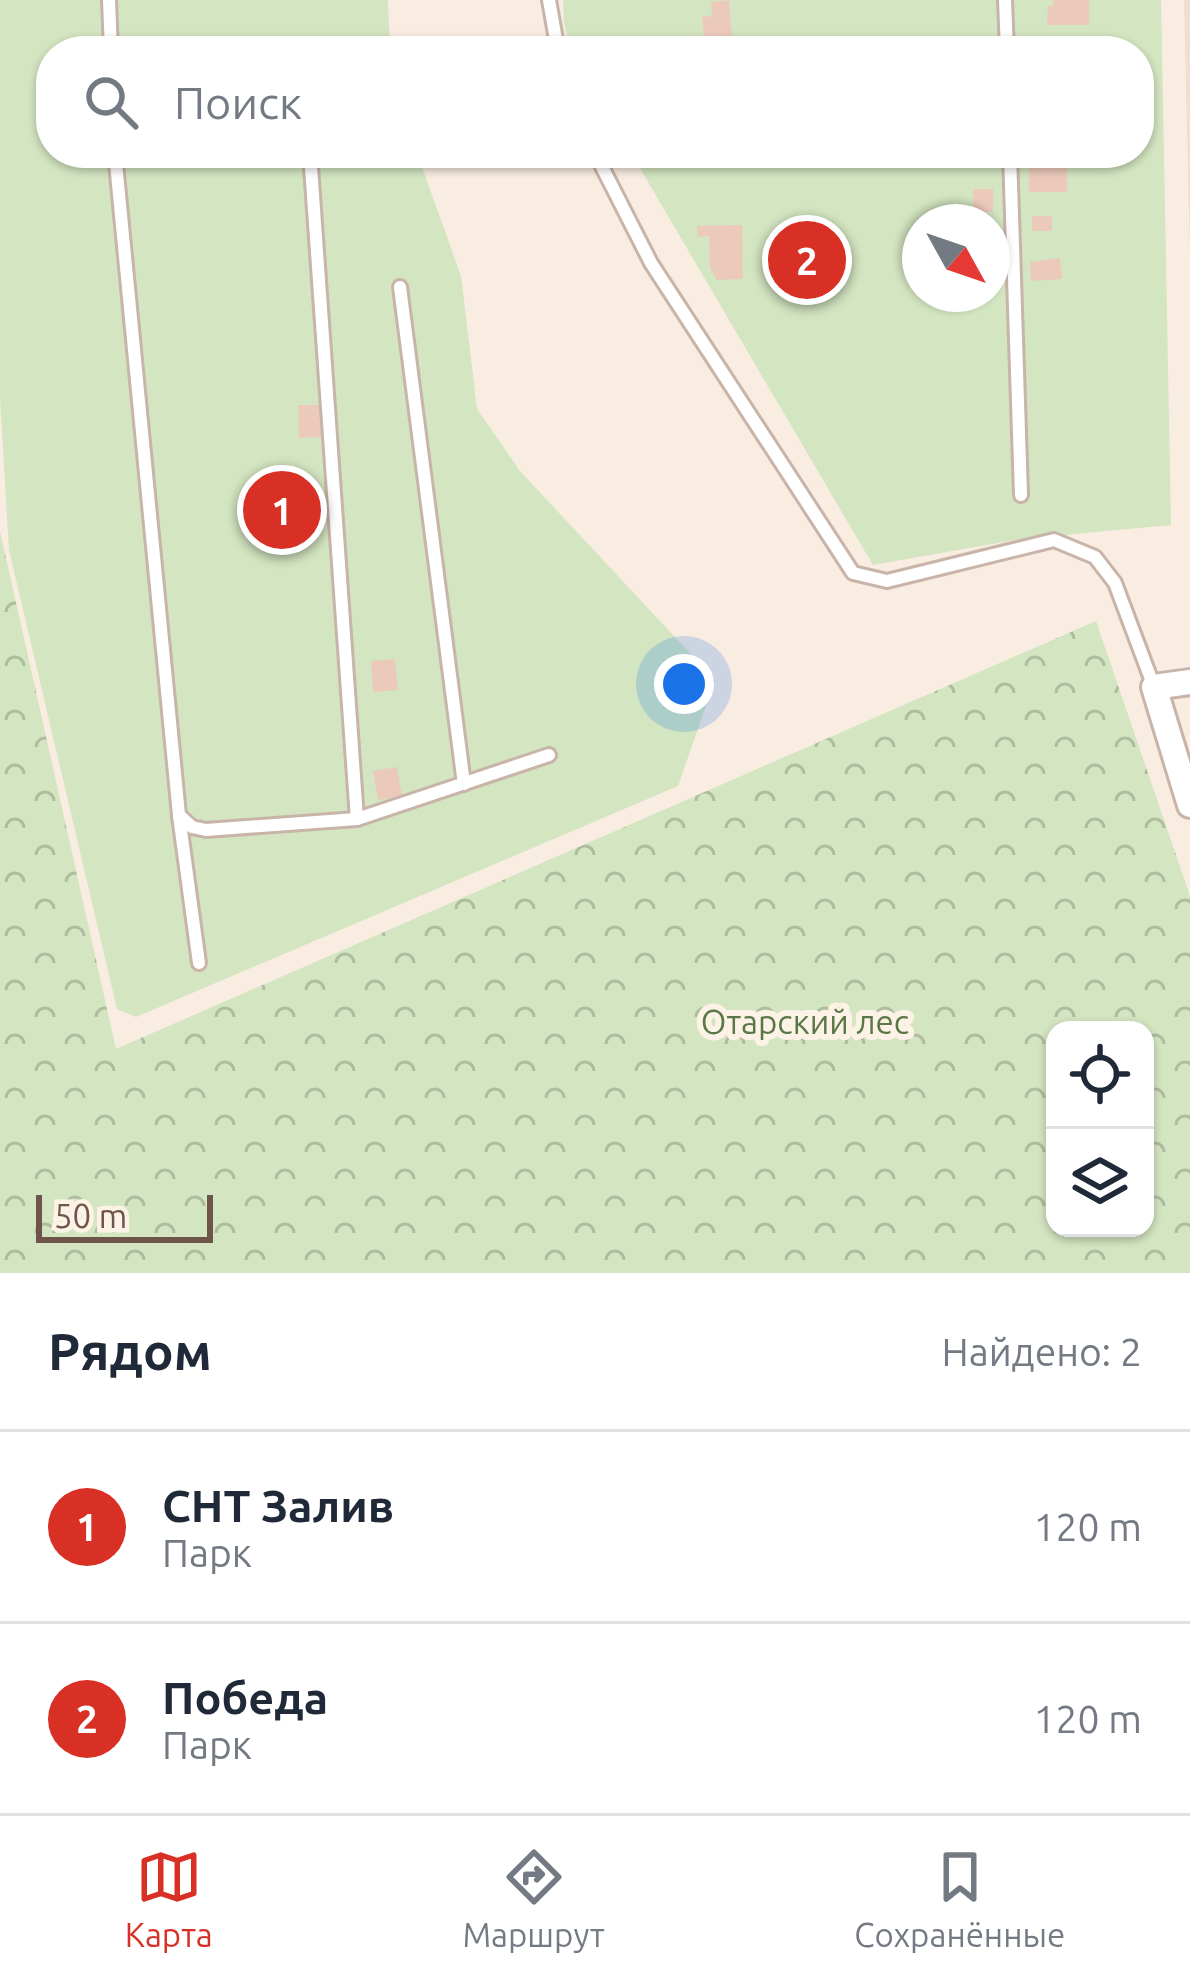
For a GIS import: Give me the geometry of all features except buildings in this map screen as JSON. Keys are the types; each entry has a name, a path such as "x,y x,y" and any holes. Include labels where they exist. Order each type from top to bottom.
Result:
{"street":[{"path":"1190,682 1154,687 1190,805"}],"lane":[{"path":"109,0 110,36"},
{"path":"549,0 555,36"},
{"path":"1005,0 1006,36"},
{"path":"117,168 179,815 199,963"},
{"path":"311,168 357,819"},
{"path":"604,168 651,263 853,572 887,581 1054,541 1095,557 1115,583 1154,687"},
{"path":"1010,168 1021,495"},
{"path":"400,287 464,784"},
{"path":"179,815 206,830 357,819 549,755"}],"shaded area":[{"path":"1184,0 1190,0 1190,257"}],"green space":[{"path":"0,0 388,0 389,36 36,36 36,168 422,168 461,276 477,409 520,471 715,680 678,786 136,1017 117,1009 9,550 0,398"},
{"path":"563,0 1161,0 1171,525 1021,539 873,565 640,168 1154,168 1154,36 568,36"},
{"name":"Отарский лес","path":"0,531 116,1049 1096,621 1190,896 1190,1273 0,1273"}],"place":[{"name":"Победа","path":"807,260"},
{"name":"СНТ Залив","path":"282,510"}]}
